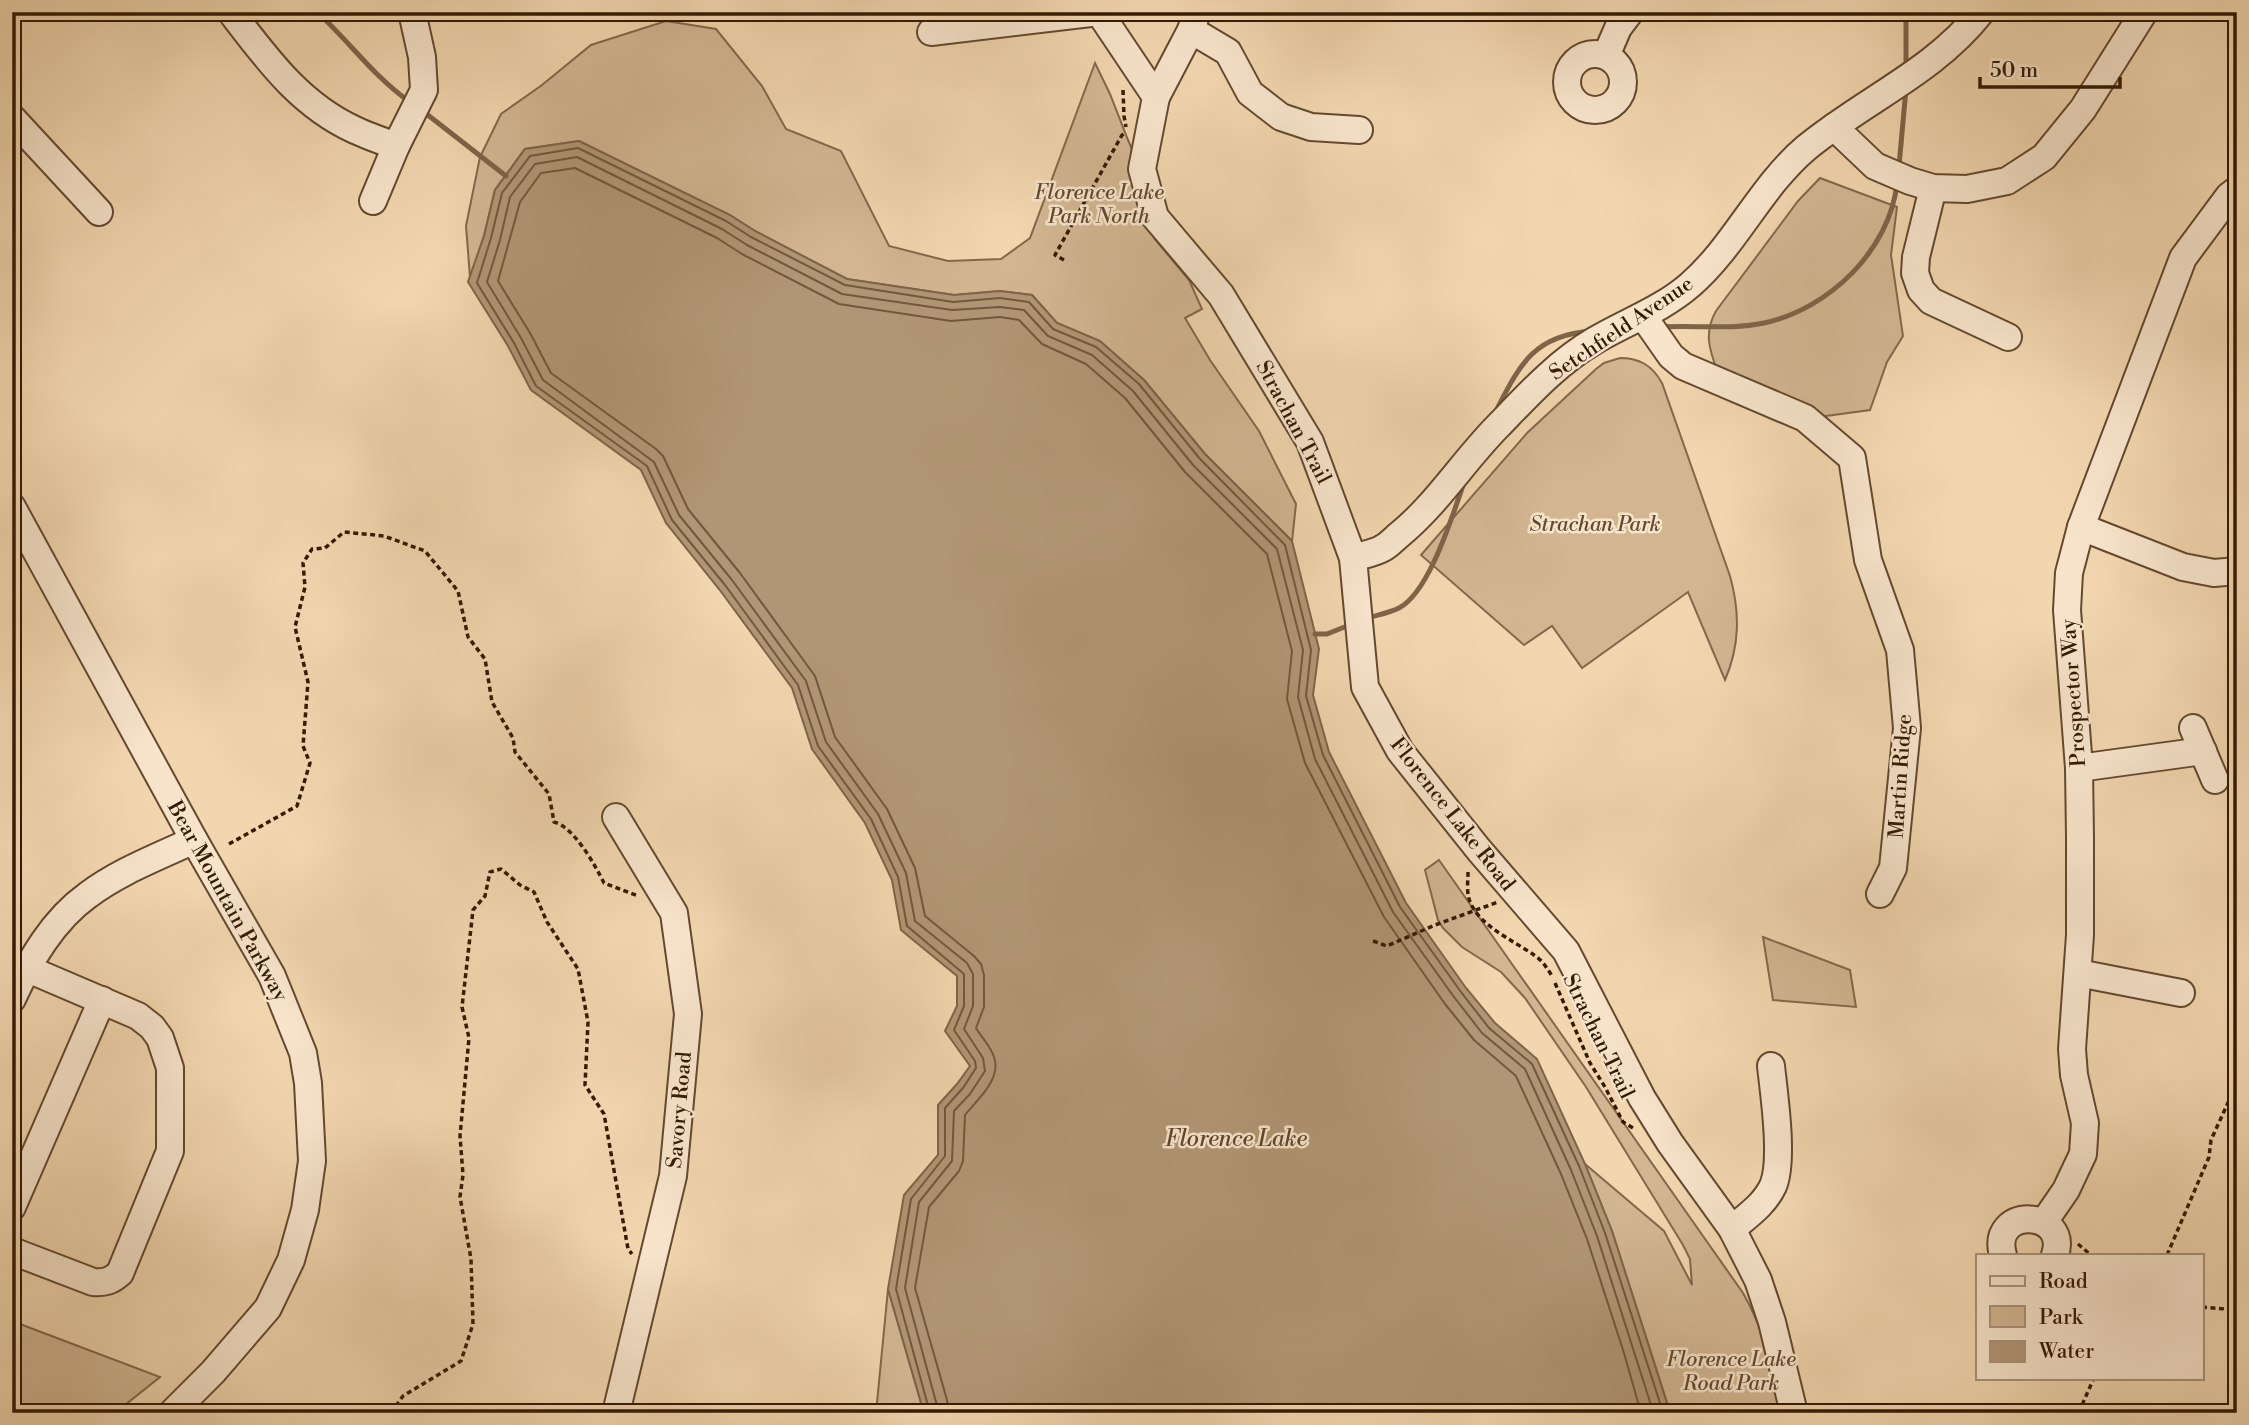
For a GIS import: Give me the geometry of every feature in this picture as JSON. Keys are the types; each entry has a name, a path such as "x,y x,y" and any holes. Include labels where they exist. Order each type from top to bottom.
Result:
{"street":[{"path":"231,12 280,75 311,103 354,130 396,146"},
{"path":"373,201 424,90 422,57 412,12"},
{"path":"931,32 1099,12 1156,97"},
{"path":"1606,56 1618,28 1630,12"},
{"name":"Setchfield Avenue","path":"1353,558 1382,549 1407,528 1492,432 1553,370 1594,341 1672,299 1692,283 1719,253 1784,168 1834,127 1931,63 1966,31 1981,12"},
{"path":"1834,127 1875,166 1933,188 1967,189 2007,181 2044,157 2084,109 2144,12"},
{"path":"1194,21 1228,52 1250,93 1281,117 1311,127 1359,130"},
{"name":"Florence Lake Road","path":"1194,21 1156,97 1142,169 1155,217 1221,295 1310,442 1353,558 1365,687 1400,751 1514,892 1566,951 1642,1098 1732,1229 1758,1279 1772,1322 1794,1413"},
{"path":"12,118 99,212"},
{"path":"1933,188 1916,257 1915,273 1921,290 1931,301 2008,337"},
{"name":"Prospector Way","path":"2044,1223 2066,1190 2084,1154 2085,1123 2074,1074 2072,1049 2080,935 2079,768 2067,610 2068,573 2081,527 2183,258 2229,196 2237,190"},
{"name":"Martin Ridge","path":"1643,316 1671,356 1683,366 1805,418 1852,458 1868,561 1900,650 1906,728 1893,868 1880,894"},
{"name":"Bear Mountain Parkway","path":"12,507 194,840 272,976 303,1053 308,1083 312,1160 305,1210 291,1260 268,1308 213,1372 172,1413"},
{"path":"2081,527 2183,567 2214,573 2237,571"},
{"path":"2079,768 2198,739 2215,780"},
{"name":"Savory Road","path":"616,817 674,913 688,1014 673,1176 616,1413"},
{"path":"12,999 43,941 86,896 120,875 194,840"},
{"path":"12,1251 93,1282 112,1280 120,1273 170,1151 170,1068 160,1038 152,1027 138,1016 28,969"},
{"path":"2078,973 2181,993"},
{"path":"12,1207 102,1000"},
{"path":"1732,1229 1760,1206 1774,1184 1778,1143 1771,1066"},
{"path":"2003,1254 2002,1238 2007,1229 2014,1222 2024,1219 2034,1219 2052,1229 2056,1239 2055,1254"}],"path":[{"path":"1123,82 1124,116 1129,141"},
{"path":"1064,260 1055,255 1122,135"},
{"path":"229,844 297,806 310,763 303,746 308,682 295,627 304,587 303,563 312,549 325,548 344,533 384,537 425,551 458,591 468,637 485,659 492,702 513,738 515,752 549,794 554,822 563,824 594,862 604,883 639,897 660,890"},
{"path":"1468,866 1467,892 1475,911"},
{"path":"391,1413 403,1396 461,1362 473,1324 471,1259 460,1197 463,1175 460,1136 469,1038 462,1007 473,910 485,896 491,872 501,869 520,885 534,892 547,922 578,969 589,1023 585,1085 604,1114 628,1249 648,1278"},
{"path":"1373,941 1387,946 1496,903 1514,892"},
{"name":"Strachan Trail","path":"1475,911 1500,933 1545,965 1569,1012 1590,1063 1623,1122 1635,1130"},
{"path":"2167,1254 2209,1157 2211,1140 2232,1094 2237,1090"},
{"path":"2204,1307 2237,1310"},
{"path":"2081,1413 2093,1380"}],"green space":[{"name":"Florence Lake Park North","path":"666,21 716,29 762,86 786,129 841,151 889,246 948,261 1001,259 1030,238 1095,63 1168,231 1154,238 1189,280 1202,309 1185,318 1259,431 1296,504 1292,541 1205,454 1144,380 1100,341 1057,323 1032,295 1000,291 954,295 847,279 730,215 579,141 525,149 495,190 484,236 470,277 466,226 480,157 501,114 591,45"},
{"path":"1820,178 1897,207 1891,255 1903,336 1887,362 1870,410 1819,417 1717,370 1710,348 1709,333 1716,311 1798,201"},
{"name":"Strachan Park","path":"1620,358 1633,359 1644,364 1662,383 1730,576 1736,603 1737,628 1734,654 1725,680 1688,592 1582,668 1552,626 1524,645 1421,555 1527,433 1596,369 1604,363"},
{"name":"Florence Lake Road Park","path":"1439,860 1743,1293 1767,1351 1780,1413 1667,1413 1667,1403 1612,1231 1585,1164 1664,1231 1692,1285 1690,1259 1586,1087 1525,998 1501,972 1462,947 1443,928 1438,920 1425,870"},
{"path":"1763,937 1850,970 1856,1007 1773,1000"},
{"path":"888,1289 924,1413 876,1413"},
{"path":"12,1321 160,1377 115,1413 12,1413"}],"water":[{"name":"Florence Lake","path":"579,141 730,215 847,279 954,295 1000,291 1032,295 1057,323 1100,341 1144,380 1205,454 1292,541 1319,649 1313,695 1329,752 1406,903 1466,988 1495,1023 1537,1059 1612,1231 1667,1403 1667,1413 924,1413 888,1289 904,1195 938,1155 938,1105 970,1066 945,1031 957,1006 957,976 901,930 892,880 865,823 812,749 792,688 666,523 641,470 531,390 508,346 468,282 484,236 495,190 525,149"}],"waterway":[{"path":"317,12 373,70 410,102"},
{"path":"1906,12 1906,69"},
{"path":"1899,166 1906,89"},
{"path":"424,112 506,176"},
{"path":"1661,327 1751,325 1788,316 1811,305 1852,273 1869,253 1892,208 1897,183"},
{"path":"1496,411 1513,379 1531,355 1556,339 1592,331"},
{"path":"1368,618 1399,608 1421,586 1447,531 1465,480"},
{"path":"1315,634 1327,634 1352,624"}]}
